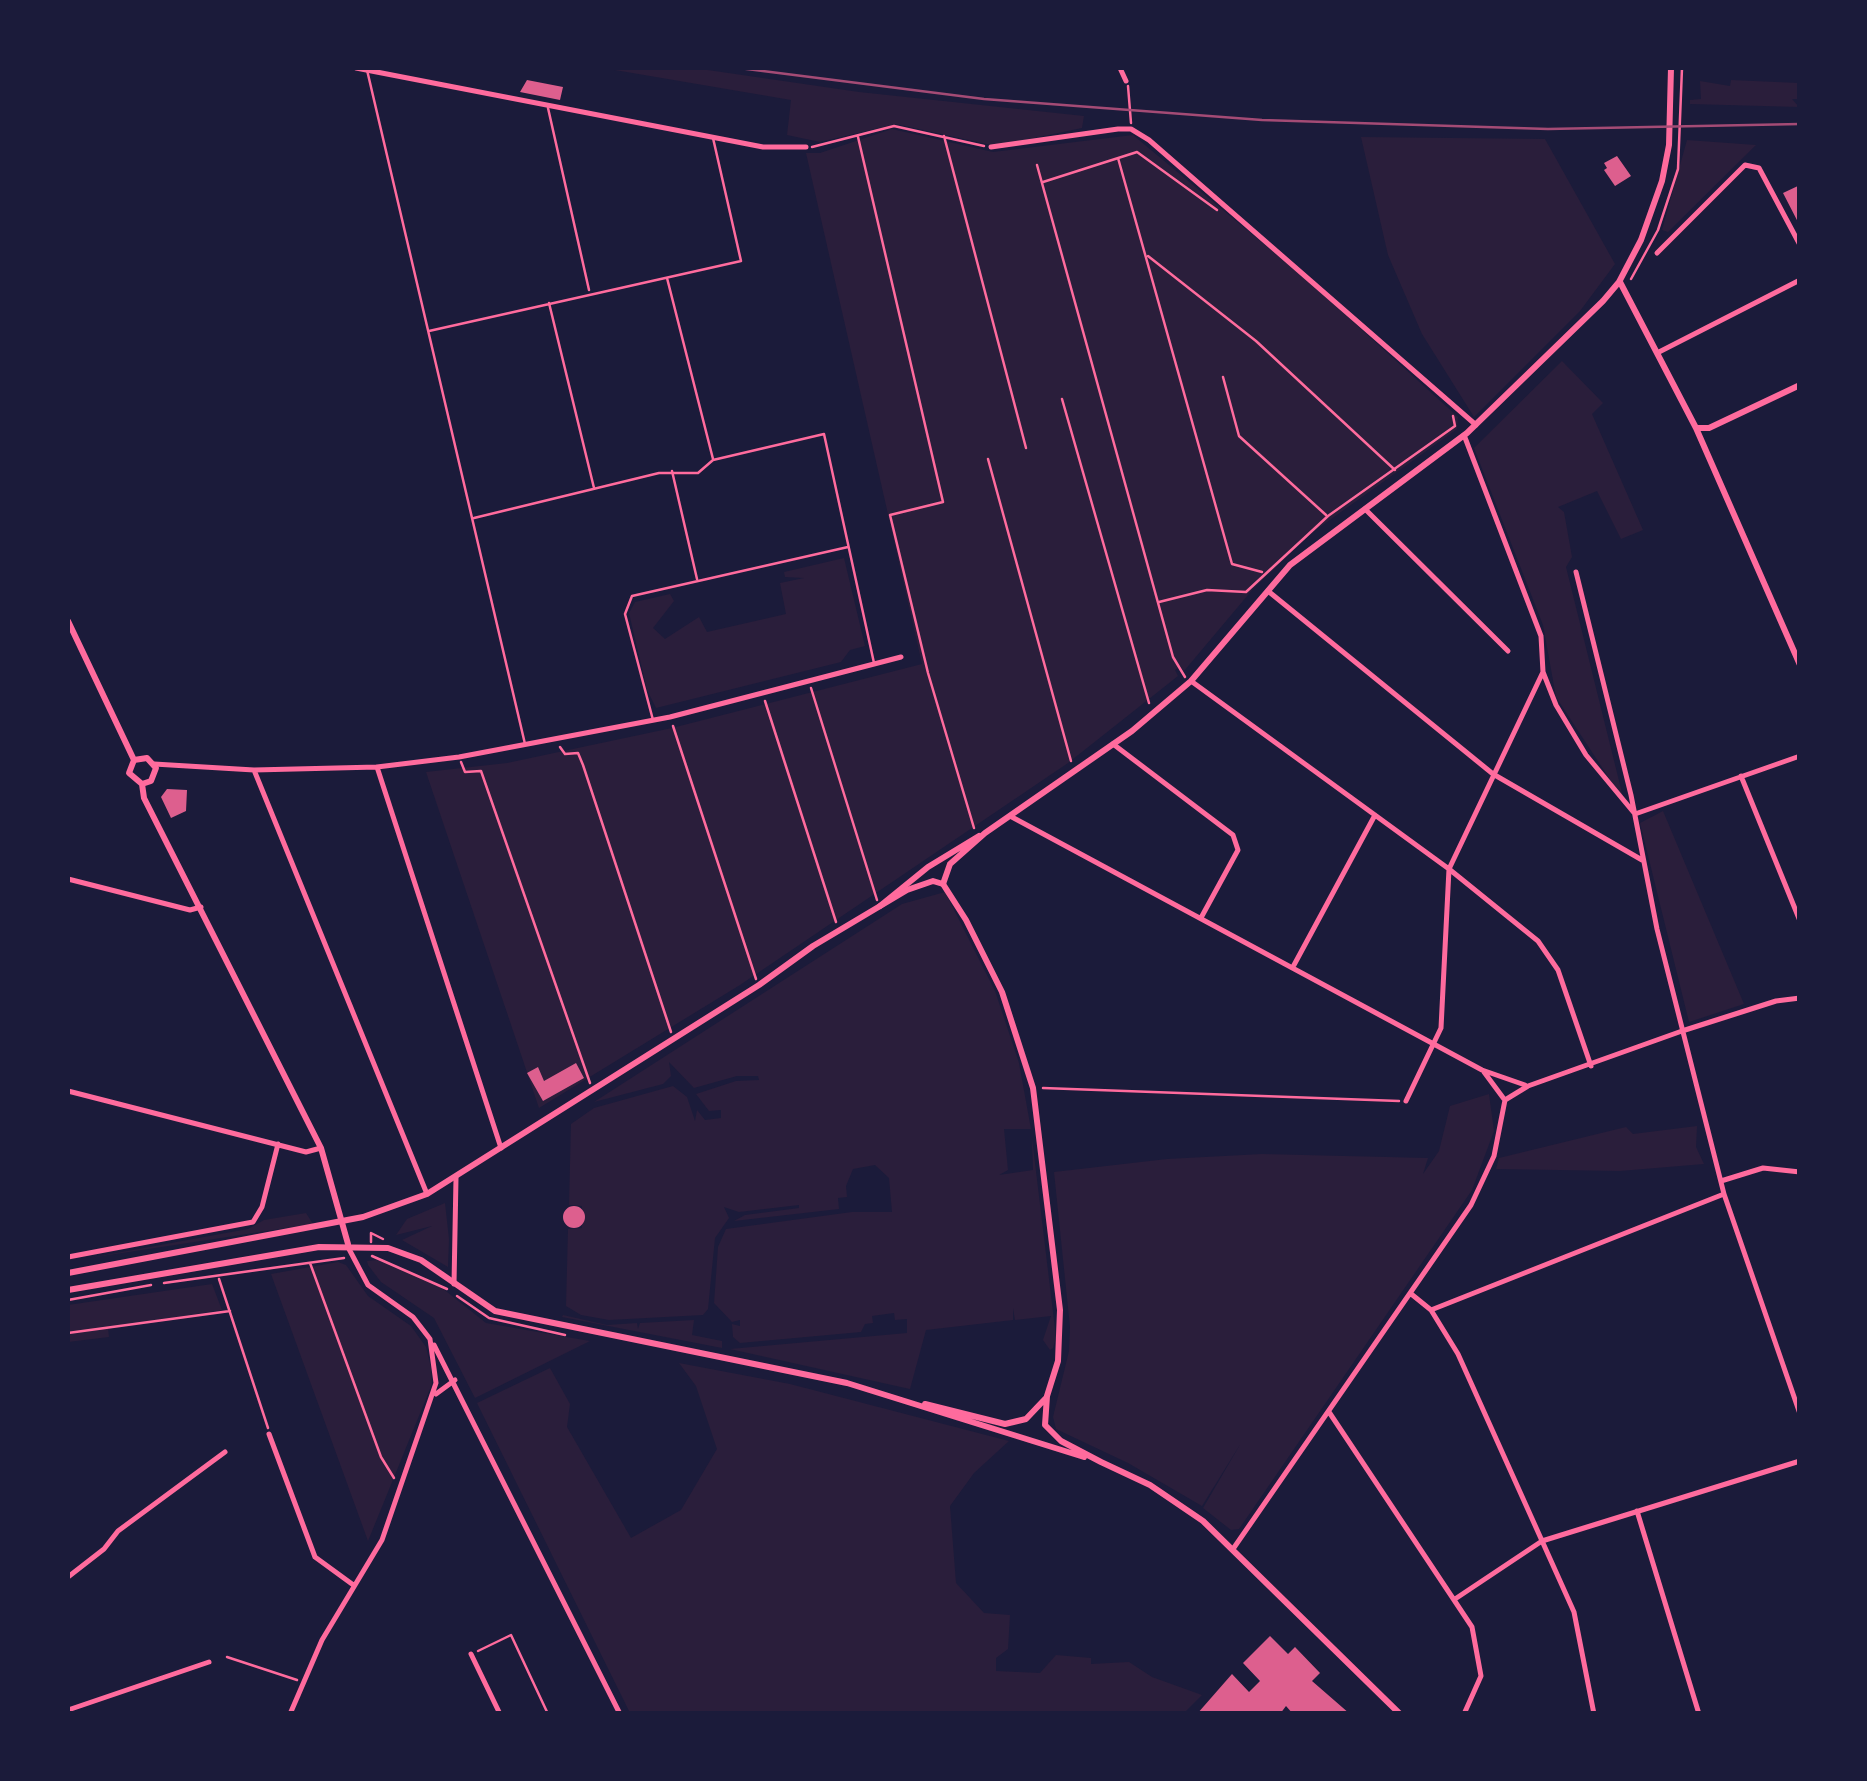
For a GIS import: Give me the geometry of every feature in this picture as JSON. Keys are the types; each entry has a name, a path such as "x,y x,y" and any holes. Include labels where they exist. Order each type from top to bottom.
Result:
{"main road":[{"path":"68,1273 341,1222 427,1194 759,986 1153,714 1191,681 1290,564 1476,425 1569,337 1620,282 1662,182 1669,146 1671,68"},
{"path":"1620,282 1696,428 1800,665"},
{"path":"1696,428 1709,428 1800,385"},
{"path":"68,621 134,760 130,777 142,784"},
{"path":"134,760 147,758 154,764 154,777 142,784"},
{"path":"142,784 144,798 320,1148 348,1244"},
{"path":"981,835 950,864 943,884 1002,992 1033,1088 1060,1310 1058,1360 1047,1396 1046,1425 1050,1432 1172,1500 1233,1549 1400,1714"},
{"path":"879,906 921,884 943,884"},
{"path":"68,1290 348,1244 408,1254 480,1304 516,1317 792,1370 1005,1424 1026,1418 1047,1396"},
{"path":"924,1404 932,1412 1101,1462"}],"street":[{"path":"356,68 713,138 764,147 806,148"},
{"path":"1120,68 1126,81"},
{"path":"990,147 1030,144 1076,132 1131,129 1314,280 1476,425"},
{"path":"1657,254 1745,165 1759,168 1800,245"},
{"path":"1659,352 1800,280"},
{"path":"1464,435 1541,636 1543,672 1586,756 1634,814"},
{"path":"1365,509 1508,650"},
{"path":"1576,572 1682,1031 1724,1194 1800,1414"},
{"path":"1268,592 1493,774 1642,860"},
{"path":"154,764 254,770 377,767 458,757 670,717 901,657"},
{"path":"1406,1102 1441,1028 1449,869 1543,672"},
{"path":"1191,681 1449,869 1538,941 1558,970 1591,1066"},
{"path":"1112,744 1234,834 1238,850 1202,916"},
{"path":"1634,814 1800,756"},
{"path":"377,767 501,1148"},
{"path":"254,770 427,1194"},
{"path":"1741,776 1800,922"},
{"path":"1294,965 1375,815"},
{"path":"1010,816 1294,965 1482,1070 1528,1086"},
{"path":"68,880 190,910 201,907"},
{"path":"1233,1549 1485,1180 1505,1100 1528,1086 1682,1031 1776,1000 1800,998"},
{"path":"1482,1070 1505,1100"},
{"path":"68,1092 306,1152 320,1148"},
{"path":"68,1257 256,1220 278,1144"},
{"path":"1721,1181 1763,1168 1800,1172"},
{"path":"454,1284 456,1178"},
{"path":"1431,1310 1724,1194"},
{"path":"348,1244 368,1285 414,1317 455,1380 620,1714"},
{"path":"1410,1294 1431,1310 1463,1364 1574,1612 1594,1714"},
{"path":"290,1714 302,1682 353,1584 382,1540 434,1396 436,1368 430,1338"},
{"path":"434,1396 455,1380"},
{"path":"1330,1412 1472,1626 1482,1676 1464,1714"},
{"path":"269,1434 315,1557 353,1584"},
{"path":"68,1577 104,1549 118,1531 224,1452"},
{"path":"1455,1598 1542,1541 1800,1460"},
{"path":"1637,1511 1699,1714"},
{"path":"472,1654 500,1714"},
{"path":"68,1710 209,1662"}],"lane":[{"path":"367,69 525,745"},
{"path":"548,107 590,292"},
{"path":"428,331 741,261 713,138"},
{"path":"666,276 713,460"},
{"path":"549,303 594,490"},
{"path":"472,519 672,472 698,473 713,460 824,434 874,664"},
{"path":"672,472 698,581"},
{"path":"653,720 624,607 632,596 850,546"}],"path":[{"path":"1126,81 1131,129"},
{"path":"806,148 894,126 990,147"},
{"path":"944,136 1026,448"},
{"path":"858,137 943,502 890,515 928,673 981,835"},
{"path":"1043,182 1117,157 1232,564 1264,572"},
{"path":"1038,165 1177,668 1191,681"},
{"path":"1145,254 1256,341 1396,470 1402,484"},
{"path":"1222,377 1239,436 1328,516"},
{"path":"1062,399 1153,714"},
{"path":"1159,602 1207,590 1246,592 1328,516 1455,426"},
{"path":"988,459 1074,772"},
{"path":"808,680 879,906"},
{"path":"762,692 839,932"},
{"path":"670,717 759,986"},
{"path":"555,740 565,754 578,753 583,765 674,1038"},
{"path":"458,757 465,772 481,771 582,1068 593,1088"},
{"path":"1033,1088 1406,1102"},
{"path":"68,1300 346,1258"},
{"path":"310,1263 382,1457 400,1488"},
{"path":"219,1279 266,1411 269,1434"},
{"path":"68,1333 230,1311"},
{"path":"472,1654 511,1635 548,1714"},
{"path":"227,1658 302,1682"}],"shaded area":[{"path":"603,68 694,68 859,92 1084,116 1082,128 996,146 896,124 820,142 787,135 791,100"},
{"path":"1731,80 1799,83 1799,99 1792,99 1799,107 1690,104 1690,100 1701,99 1700,81 1730,86"},
{"path":"892,129 993,152 1133,135 1308,281 1458,417 1457,429 1313,532 1253,589 1184,671 1180,666 1175,670 1178,676 1068,763 740,985 539,1108 426,772 507,763 672,728 922,664 806,153 820,153"},
{"path":"1361,137 1545,139 1615,264 1580,311 1474,417 1422,334 1388,255"},
{"path":"1687,140 1756,145 1668,232 1662,230"},
{"path":"1562,361 1603,403 1592,414 1643,530 1621,539 1597,491 1558,507 1564,512 1572,557 1566,567 1624,801 1556,697 1543,625 1474,448"},
{"path":"844,558 865,646 850,650 841,662 656,708 647,690 629,613 635,602 670,594 674,601 653,628 665,639 699,617 707,632 786,614 780,583 804,578 785,577 784,572"},
{"path":"1663,811 1744,1004 1689,1022 1640,823"},
{"path":"945,892 995,991 1019,1063 1031,1129 1004,1129 1008,1170 999,1175 1033,1170 1032,1138 1056,1337 1053,1348 1050,1350 1043,1340 1051,1316 1015,1320 1013,1308 1013,1320 926,1330 910,1389 730,1349 907,1333 907,1319 895,1320 894,1313 872,1316 873,1323 865,1324 861,1332 740,1343 733,1337 732,1324 740,1326 740,1320 732,1322 714,1303 718,1247 726,1229 852,1212 892,1212 889,1178 875,1165 853,1169 846,1186 847,1197 838,1198 839,1209 734,1221 745,1215 799,1205 739,1212 724,1207 729,1218 715,1238 708,1309 703,1315 609,1320 581,1315 566,1306 568,1229 582,1228 582,1206 569,1205 571,1124 594,1108 673,1086 687,1097 695,1121 697,1110 705,1120 721,1118 721,1110 709,1111 696,1094 736,1081 759,1080 758,1076 737,1076 694,1088 669,1062 671,1076 663,1084 594,1102 902,904"},
{"path":"1489,1094 1494,1131 1472,1190 1239,1529 1231,1530 1203,1508 1241,1443 1202,1506 1128,1463 1056,1429 1053,1417 1069,1351 1070,1327 1054,1172 1167,1159 1262,1154 1428,1158 1423,1174 1439,1151 1450,1106"},
{"path":"1697,1126 1696,1147 1704,1164 1620,1171 1496,1169 1499,1158 1626,1127 1633,1134"},
{"path":"445,1203 448,1267 402,1240 432,1226 396,1235 407,1219"},
{"path":"306,1213 313,1224 89,1258 248,1229 264,1220"},
{"path":"377,1260 442,1288 486,1323 590,1341 475,1398 434,1318 381,1282 367,1261"},
{"path":"338,1262 346,1265 368,1296 411,1326 426,1347 431,1368 432,1384 368,1541 271,1274"},
{"path":"212,1284 222,1310 108,1328 109,1337 68,1342 68,1305"},
{"path":"562,1317 607,1325 637,1323 638,1329 640,1323 694,1320 692,1335 722,1341 722,1348"},
{"path":"679,1363 790,1384 1009,1441 974,1473 950,1506 956,1583 984,1613 1010,1615 1008,1649 996,1658 996,1671 1040,1673 1056,1655 1091,1658 1091,1664 1129,1662 1152,1677 1202,1695 1183,1714 630,1713 477,1403 550,1368 570,1404 567,1427 631,1538 681,1510 717,1449 696,1386"}],"building":[{"path":"527,80 563,87 560,100 520,92"},
{"path":"1617,156 1631,176 1615,186 1604,170 1604,163"},
{"path":"1800,185 1800,226 1783,193"},
{"path":"167,789 187,790 186,811 171,818 161,797"},
{"path":"576,1063 584,1078 543,1101 527,1073 538,1067 544,1081"},
{"path":"574,1206 582,1209 582,1225 574,1228 566,1225 563,1217 566,1209"},
{"path":"1270,1636 1288,1654 1295,1647 1320,1673 1312,1681 1350,1714 1293,1714 1286,1706 1280,1714 1197,1714 1232,1674 1249,1692 1260,1681 1243,1663"}],"railway":[{"path":"739,68 984,99 1262,120 1548,129 1800,124"}]}
